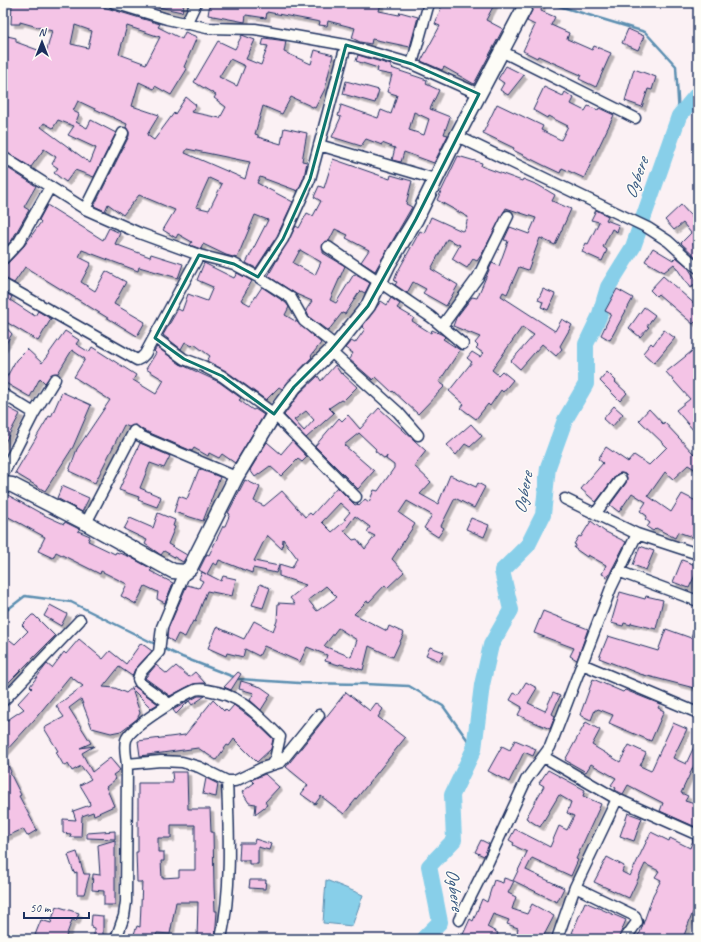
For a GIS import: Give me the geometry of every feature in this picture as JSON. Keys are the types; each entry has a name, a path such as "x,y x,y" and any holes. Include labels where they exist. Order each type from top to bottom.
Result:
{"street":[{"path":"114,3 186,24 207,28 255,29 346,45 412,64 479,94"},
{"path":"186,24 196,3"},
{"path":"412,64 429,3"},
{"path":"168,703 140,683 138,679 140,672 159,652 160,634 185,572 190,568 236,478 274,414 294,387 333,349 361,317 416,219 457,136 528,3"},
{"path":"258,277 294,217 310,179 346,45"},
{"path":"503,52 635,118"},
{"path":"84,208 123,133"},
{"path":"457,136 648,228 680,250 698,268"},
{"path":"319,145 435,179"},
{"path":"3,157 84,208 139,233 199,255 234,264 291,298 304,321 398,412 418,435"},
{"path":"3,259 19,242 50,187"},
{"path":"442,326 478,277 508,216"},
{"path":"328,247 380,284 431,317 462,344"},
{"path":"3,284 137,360 145,354 155,338 199,255"},
{"path":"155,338 184,359 203,366 222,376 274,414 356,497"},
{"path":"3,474 34,413 55,379"},
{"path":"3,394 34,413"},
{"path":"86,523 134,431 140,436 236,478"},
{"path":"595,514 621,479"},
{"path":"3,484 12,485 173,570 185,572"},
{"path":"566,499 637,534 698,554"},
{"path":"459,920 526,780 550,747 618,571 637,534"},
{"path":"618,571 698,601"},
{"path":"3,701 80,620"},
{"path":"582,664 698,713"},
{"path":"116,939 124,916 126,902 127,764 125,746 129,735 168,703 188,695 195,689 207,690 240,700 249,706 280,737 275,759 271,765"},
{"path":"127,764 161,761 182,762 219,776 227,781 236,781 281,762 319,715"},
{"path":"544,757 617,799 698,835"},
{"path":"221,939 225,922 229,856 227,781"},
{"path":"557,939 575,887 617,799"},
{"path":"575,887 635,916 637,922 625,939"}],"highlighted area":[{"path":"346,45 412,64 479,94 416,219 368,306 330,351 294,387 274,414 222,376 184,359 155,338 199,255 234,264 258,277 283,239 310,179"}],"water":[{"path":"326,880 363,895 352,926 323,923"}],"building":[{"path":"12,3 90,3 160,24 158,27 182,39 185,32 197,37 184,67 187,69 171,95 155,86 154,89 139,82 132,106 159,115 147,135 154,140 174,113 175,114 186,97 196,105 191,112 220,118 226,107 214,98 216,95 194,82 218,41 235,49 242,35 255,40 246,59 261,65 268,46 262,45 264,38 286,41 284,52 311,64 315,50 333,55 325,89 315,108 291,97 282,114 263,106 255,134 258,135 258,137 281,144 284,128 307,133 302,161 307,162 304,177 298,191 260,177 257,183 293,202 277,236 256,268 246,263 268,220 255,215 237,258 226,255 203,244 201,249 190,245 192,242 178,234 176,238 163,230 175,210 139,195 123,215 108,204 105,211 94,206 129,136 129,132 126,127 127,124 78,101 73,111 79,114 76,122 87,128 91,120 116,133 94,177 75,170 66,182 54,173 58,168 52,164 56,157 44,149 31,167 3,151 3,35 16,38 16,42 46,53 52,31 20,22 20,24 11,24","holes":["75,25 92,31 88,48 71,44","127,26 160,37 146,64 119,54","230,59 245,66 237,86 219,77","58,120 74,126 68,135 96,148 90,163 41,127 44,123 53,128","187,149 250,162 245,179 185,153","209,178 222,184 209,210 196,207"]},
{"path":"154,3 184,3 182,12 154,6"},
{"path":"210,3 381,3 379,11 399,15 400,12 418,17 410,47 372,39 371,44 360,42 352,38 355,28 328,21 327,26 319,25 320,22 267,12 266,18 246,15 245,22 208,15"},
{"path":"443,3 495,3 486,20 503,29 474,84 444,67 442,70 421,61 440,26 435,24"},
{"path":"535,3 542,3 541,11 555,17 551,25 569,33 567,39 592,50 594,46 611,53 596,87 579,79 581,75 523,51 535,25 527,21"},
{"path":"628,29 644,36 638,50 622,43"},
{"path":"358,55 391,65 391,68 427,80 426,84 439,90 430,109 450,117 444,134 448,135 434,163 404,152 401,162 392,160 395,148 382,143 382,145 366,139 361,146 332,137 341,117 338,116 341,105 378,118 381,110 391,114 397,95 387,92 392,75 377,72 378,68 356,61","holes":["414,112 429,119 424,135 409,130"]},
{"path":"506,66 524,75 508,95 500,90 504,83 498,79"},
{"path":"634,69 656,77 652,90 648,89 642,107 625,101"},
{"path":"346,81 379,90 375,103 343,94"},
{"path":"544,87 563,96 565,92 574,98 571,104 585,111 588,106 598,110 599,108 614,115 584,178 562,168 560,173 513,150 514,148 483,133 497,104 543,126 541,130 561,140 568,126 548,116 547,118 533,110"},
{"path":"458,156 482,163 481,166 522,181 523,179 538,185 555,195 552,201 571,209 555,245 540,238 528,270 519,267 507,294 503,292 501,296 555,331 562,319 572,325 560,346 562,349 556,356 542,344 520,369 511,361 534,335 522,327 492,370 498,375 502,371 513,380 503,392 501,390 490,406 488,404 476,419 461,408 464,404 449,391 472,362 467,358 472,352 480,357 483,353 476,348 478,346 475,343 480,337 453,326 456,318 472,297 477,298 492,263 499,266 508,241 504,240 510,227 529,234 536,218 506,208 482,254 477,261 473,259 467,268 452,259 460,245 447,239 431,269 458,285 446,306 423,293 426,289 413,282 407,293 395,285 397,282 394,281 397,273 420,231 424,233 431,217 462,231 465,229 468,217 437,200"},
{"path":"333,159 390,179 391,175 412,181 406,204 412,207 375,271 361,262 369,250 346,238 348,235 335,229 329,241 323,243 323,253 345,266 330,300 336,303 354,274 370,283 365,293 361,291 358,294 345,314 342,313 328,331 309,317 306,310 312,301 296,294 268,276 296,226 299,228 307,213 313,216 321,201 314,197 319,186 324,188","holes":["300,250 321,262 315,275 293,263"]},
{"path":"3,165 36,186 24,207 29,210 12,240 3,250"},
{"path":"47,205 103,240 109,228 120,233 115,244 150,257 151,254 183,264 178,278 139,267 138,271 82,250 79,257 91,263 81,282 95,291 106,271 126,282 114,304 145,322 137,336 25,267 14,283 3,278 3,265 8,263 24,246 41,222 39,220"},
{"path":"681,205 698,224 698,240 693,244 698,248 698,259 681,243 691,233 683,223 674,230 665,220"},
{"path":"596,210 608,216 606,220 619,225 617,232 612,229 603,247 607,250 602,261 582,252 586,243 588,244 599,222 591,220"},
{"path":"653,248 673,260 676,257 687,266 698,283 690,288 674,264 664,272 645,261"},
{"path":"204,263 234,278 237,273 252,281 241,300 250,305 262,287 286,303 289,307 285,315 297,322 321,343 311,356 312,357 282,389 279,387 266,400 226,371 207,361 210,356 194,344 192,346 185,342 181,349 163,335 178,309 182,311 188,294 207,301 213,287 197,280"},
{"path":"663,276 698,307 698,319 693,324 658,294 656,296 650,290"},
{"path":"543,289 555,294 548,310 541,307 543,302 538,300"},
{"path":"617,289 633,298 610,340 601,335 611,314 605,311"},
{"path":"6,293 12,297 10,300 35,316 38,311 51,319 38,341 3,320 3,296"},
{"path":"391,298 400,304 397,308 414,318 412,321 431,333 432,330 443,335 445,337 443,339 460,350 439,382 445,386 418,414 376,377 373,380 349,359 353,353 345,348 351,341 355,343 365,329 362,327 381,301 387,305"},
{"path":"644,307 655,315 647,326 649,327 640,337 629,328"},
{"path":"3,324 12,334 3,348"},
{"path":"664,330 675,338 654,363 643,353 651,343 653,345"},
{"path":"65,331 79,340 76,344 89,352 92,347 136,375 133,380 156,394 164,380 146,369 156,353 154,351 157,347 180,364 219,382 241,398 239,400 253,410 255,409 264,415 235,463 222,454 219,458 209,453 208,456 194,448 192,451 143,430 135,425 129,427 124,425 95,483 69,471 77,449 110,400 74,377 85,359 72,350 58,373 52,374 45,383 40,378 30,397 4,382 16,360 27,349 42,363"},
{"path":"698,343 698,371 692,377 698,384 698,427 694,431 676,410 690,399 666,372 691,352"},
{"path":"335,365 341,374 342,373 357,387 343,401 341,400 329,408 334,413 306,438 284,415 300,393 318,376 321,381","holes":["306,411 314,420 304,431 294,420"]},
{"path":"607,372 627,393 620,401 600,381"},
{"path":"62,392 91,405 73,447 45,491 15,473 49,416 51,417"},
{"path":"3,405 20,414 3,446"},
{"path":"614,406 623,414 612,427 603,419"},
{"path":"379,408 426,451 414,466 431,482 420,494 438,504 450,475 476,487 478,483 485,487 474,508 455,498 441,526 444,528 438,537 424,528 432,515 407,501 399,513 415,524 392,559 404,572 387,588 385,585 369,602 367,601 354,614 387,631 389,626 404,633 393,657 369,646 363,670 325,661 327,655 307,647 300,662 264,646 259,656 245,649 243,657 227,653 226,656 208,648 217,627 244,639 254,621 273,631 277,621 278,603 295,604 290,598 306,585 279,576 279,566 276,573 253,568 252,573 219,560 217,565 213,563 207,574 221,581 223,576 236,579 232,596 207,591 195,622 193,621 185,637 178,634 174,642 167,638 168,629 187,585 199,588 203,581 199,579 202,572 206,574 199,570 207,554 209,555 223,526 225,526 230,514 228,513 245,480 260,487 254,501 264,506 282,491 305,517 310,513 312,515 337,487 355,505 357,504 359,506 365,499 369,502 374,490 378,491 394,468 394,465 386,459 387,456 385,459 375,451 376,449 359,433 344,445 374,471 358,489 315,446 339,418 342,421 348,415 360,429","holes":["340,503 350,512 344,519 346,520 332,532 322,522","355,516 370,527 367,532 375,536 365,549 357,539 353,540 344,531","267,535 282,549 283,539 297,558 292,568 279,564 279,566 254,561","326,586 337,597 317,611 308,600","338,628 357,640 351,657 324,646"]},
{"path":"649,409 663,424 664,422 694,454 698,447 698,471 688,465 673,479 665,472 648,496 671,512 682,494 698,502 698,539 678,532 675,538 656,528 653,531 647,527 650,523 645,519 647,516 640,511 646,502 632,493 619,512 610,505 626,483 627,477 625,474 621,473 616,475 596,502 581,489 603,463 598,459 606,447 628,462 634,455 649,465 667,447 639,420"},
{"path":"471,424 482,436 470,447 465,444 456,455 447,445"},
{"path":"292,441 307,457 302,462 298,459 281,476 270,466 255,477 250,470 267,442 281,454"},
{"path":"140,443 170,456 164,468 150,463 140,488 161,497 157,507 138,500 139,497 119,490"},
{"path":"199,469 220,477 203,521 174,512 179,496 187,499"},
{"path":"62,486 89,498 82,512 57,498"},
{"path":"6,494 44,515 64,524 65,522 79,529 78,531 90,536 88,541 115,554 116,552 128,556 152,569 150,571 173,583 165,603 157,599 158,592 145,586 136,604 121,596 127,584 101,571 100,574 56,552 53,558 38,551 45,537 3,514 3,499"},
{"path":"158,513 175,520 173,526 175,527 168,544 187,555 183,562 164,551 161,555 145,544 147,540 124,529 130,518 153,528"},
{"path":"471,518 489,525 484,537 466,529"},
{"path":"591,521 604,531 626,542 608,577 602,574 606,565 588,555 587,557 574,548 576,545 574,544 579,536 581,537"},
{"path":"640,546 654,551 646,570 633,565"},
{"path":"682,560 698,566 698,574 696,573 689,588 673,582"},
{"path":"260,584 270,588 263,608 252,605"},
{"path":"620,592 645,599 646,596 663,600 656,629 631,623 631,625 624,623 623,626 611,623"},
{"path":"50,605 67,614 61,626 44,616"},
{"path":"543,611 588,629 577,660 570,656 574,648 534,633"},
{"path":"32,615 34,615 55,636 3,688 3,640 6,637 15,644 28,631 22,625"},
{"path":"696,619 698,620 698,689 640,674 599,658 608,636 658,651 666,629 691,638"},
{"path":"79,639 103,659 110,651 126,664 141,643 152,651 135,669 132,676 119,667 103,687 115,688 126,693 134,686 158,704 151,708 132,689 140,713 137,719 121,731 111,733 92,728 81,699 69,708 91,743 80,748 94,746 82,753 92,772 110,758 120,770 113,775 116,779 106,787 114,806 94,815 93,812 82,816 81,837 70,837 71,834 63,833 63,819 76,820 73,811 90,805 89,800 80,785 91,779 81,766 72,771 68,764 64,766 56,752 58,751 44,728 64,717 56,706 83,686 70,676 34,720 5,752 3,746 3,723 24,709 18,703 32,688 30,686 47,664 52,668 64,652 66,654"},
{"path":"430,647 444,652 440,661 426,655"},
{"path":"156,665 167,674 176,666 189,677 195,672 205,683 193,684 170,696 145,678"},
{"path":"238,672 241,674 231,690 224,687"},
{"path":"593,679 623,692 625,690 660,704 658,708 664,711 651,741 609,723 613,715 598,709 595,710 591,720 580,715"},
{"path":"241,681 261,687 271,694 261,710 250,700 254,693 239,689"},
{"path":"526,682 537,688 528,703 545,711 553,693 560,696 552,714 555,716 550,729 518,715 522,707 510,700 514,693 518,695"},
{"path":"346,692 370,711 376,703 383,709 378,717 405,738 344,814 321,796 315,804 301,794 308,785 286,767"},
{"path":"198,696 205,696 192,705 189,701"},
{"path":"213,700 224,711 225,709 228,712 234,705 251,718 273,739 271,749 257,762 234,739 229,746 227,745 216,760 198,748 140,756 138,741 185,735"},
{"path":"189,701 176,714 173,710"},
{"path":"586,722 600,730 592,745 620,762 629,745 646,753 640,766 651,771 673,723 687,729 673,758 686,764 698,738 698,762 696,761 681,793 688,796 685,801 698,805 698,828 660,811 663,803 628,785 623,794 615,790 616,788 611,785 616,778 591,764 586,772 565,760"},
{"path":"515,740 536,749 533,756 524,752 509,782 488,771 502,746 510,750"},
{"path":"3,754 11,772 10,773 21,795 19,796 37,830 27,836 23,829 3,838"},
{"path":"548,770 585,790 583,796 601,804 576,859 578,860 571,876 532,858 526,870 564,888 557,902 514,881 508,893 516,897 512,909 527,914 532,904 554,916 542,939 516,939 518,928 507,924 509,920 493,914 487,927 498,933 495,939 461,939 470,919 473,921 482,899 487,902 494,880 503,883 504,878 513,881 527,852 513,845 514,843 509,840 515,829 550,847 559,826 567,830 574,816 567,813 571,802 559,795 540,827 526,818 544,786 539,783"},
{"path":"172,772 187,772 188,809 210,809 211,832 213,832 215,911 217,911 215,939 197,939 198,902 176,902 170,934 157,933 154,939 132,939 137,926 140,927 142,882 137,882 136,852 138,852 138,783 173,783","holes":["171,825 195,825 195,870 179,870 179,877 162,878 161,861 164,861 164,852 158,852 158,838 171,838"]},
{"path":"265,774 279,787 265,802 267,805 255,814 256,804 249,803 242,792 254,783 251,780"},
{"path":"206,778 218,784 216,797 203,794"},
{"path":"628,813 642,818 634,841 620,836"},
{"path":"115,831 115,839 87,838 87,833"},
{"path":"651,832 669,841 670,838 690,848 693,840 698,841 698,914 693,912 683,938 634,939 640,933 653,895 661,880 655,877 659,871 645,864 629,898 594,882 607,857 624,866 622,872 630,876"},
{"path":"255,839 271,844 269,850 258,847 258,864 249,864 249,860 239,860 240,843 254,843"},
{"path":"115,840 115,905 104,905 104,891 92,890 93,874 100,875 98,845"},
{"path":"481,840 489,844 484,856 475,852"},
{"path":"77,852 84,874 90,874 84,894 77,894 77,872 74,873 68,855"},
{"path":"250,880 266,880 265,889 249,888"},
{"path":"585,902 626,920 618,939 586,939 572,933"},
{"path":"56,906 79,913 76,921 72,920 65,939 45,939 35,935 41,920 51,923"},
{"path":"92,915 103,916 103,939 94,939 94,928 91,927"}],"waterway":[{"path":"549,3 645,32 676,66 679,116"},
{"name":"Ogbere","path":"423,939 440,922 429,866 454,840 452,795 474,749 482,685 491,645 511,610 502,571 528,545 543,515 548,467 565,420 586,384 586,344 599,317 608,287 633,247 679,116 698,93"},
{"path":"3,613 25,596 71,602 157,645"},
{"path":"163,648 239,679 299,683 409,686 443,706 474,749"}]}
